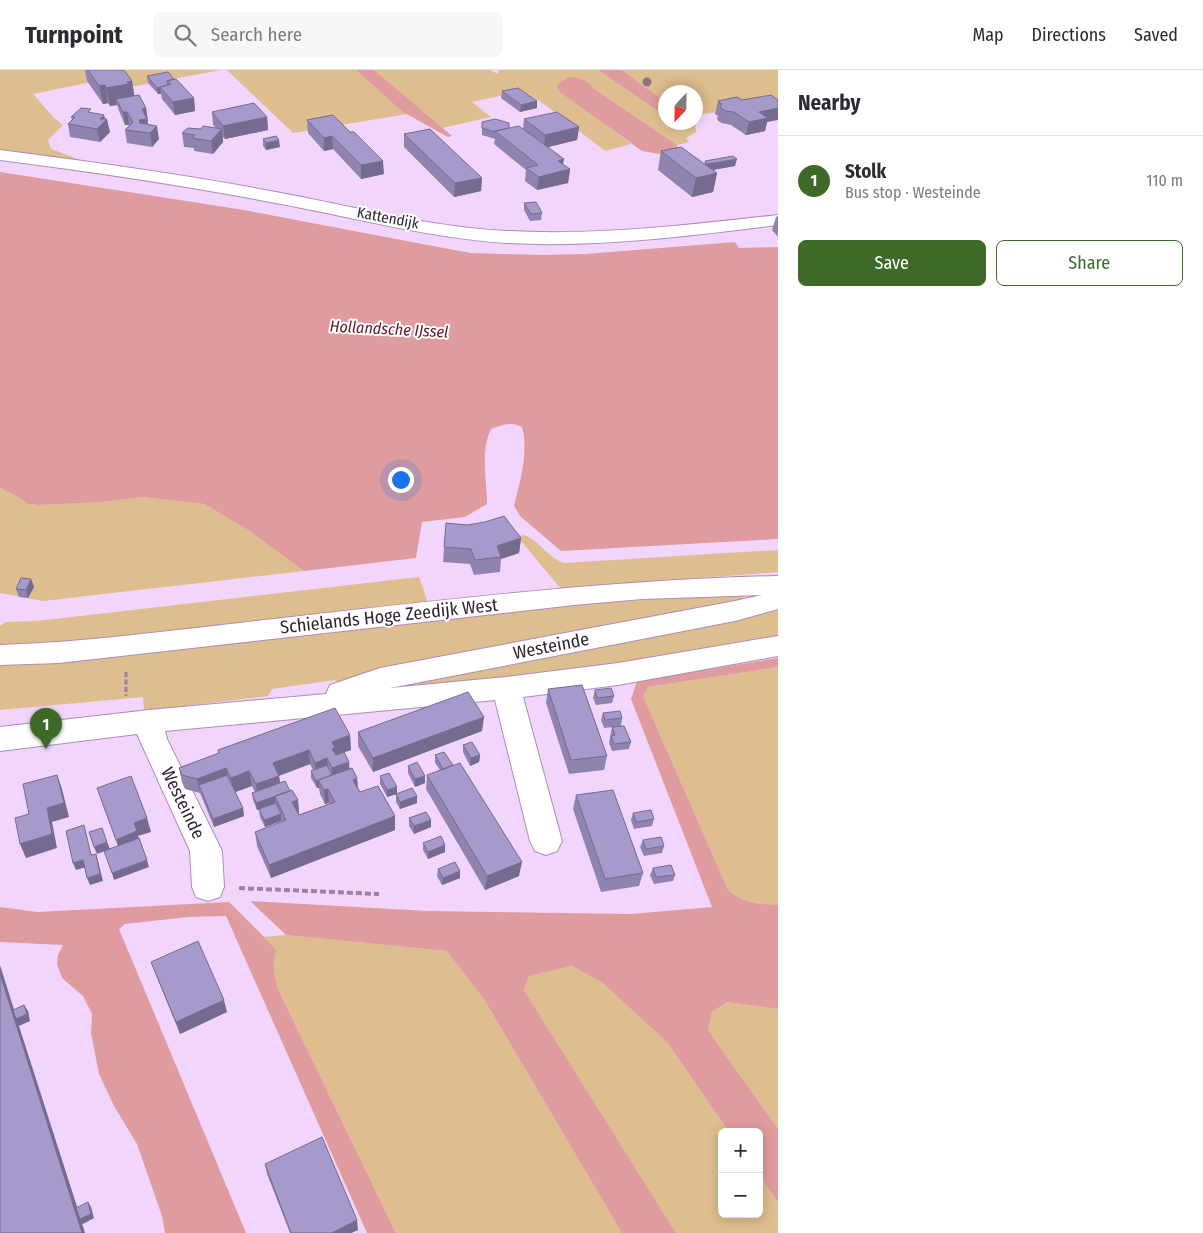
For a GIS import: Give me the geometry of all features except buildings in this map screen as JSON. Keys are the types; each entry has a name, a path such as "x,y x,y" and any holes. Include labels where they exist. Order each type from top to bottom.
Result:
{"street":[{"name":"Kattendijk","path":"0,155 201,184 438,228 504,237 568,238 638,235 778,220"},
{"name":"Schielands Hoge Zeedijk West","path":"0,655 44,654 117,647 510,602 648,590 731,585 778,585"},
{"name":"Westeinde","path":"333,704 333,698 341,692 380,679 735,611 778,600"},
{"name":"Westeinde","path":"0,739 149,721 506,688 618,674 778,646"},
{"name":"Westeinde","path":"506,688 546,841"},
{"name":"Westeinde","path":"149,721 152,739 206,851 208,887"}],"path":[{"path":"208,887 379,894"}],"shaded area":[{"path":"0,70 221,70 130,87 121,76 33,94 54,118 63,125 48,140 51,149 88,163 0,151"},
{"path":"227,70 356,70 407,114 293,133"},
{"path":"374,70 490,70 498,74 499,70 598,70 658,111 658,130 696,130 696,132 686,138 689,142 677,145 584,80 573,77 557,88 631,144 605,151 544,104 523,91 472,102 491,117 442,128"},
{"path":"622,70 778,70 778,104 703,114 703,85 658,85 658,97"},
{"path":"0,488 28,504 39,505 102,502 142,497 204,504 248,530 304,571 43,601 0,593"},
{"path":"524,535 535,541 558,561 564,563 778,550 778,572 561,589 517,536"},
{"path":"419,577 428,603 48,644 0,646 0,626 5,622 37,621"},
{"path":"743,596 744,599 376,671 339,685 335,680 272,689 268,696 144,711 143,697 0,710 0,664 562,606 654,599"},
{"path":"778,610 778,640 617,667 420,688 419,682 689,630"},
{"path":"778,667 778,905 745,900 728,890 643,696 648,687"},
{"path":"286,935 447,951 485,1001 622,1233 396,1233 273,978 275,950 264,937"},
{"path":"572,966 603,983 706,1054 667,1042 726,1128 718,1128 718,1218 763,1218 763,1181 778,1202 778,1233 676,1233 524,990 529,976"},
{"path":"727,1002 778,1009 778,1129 708,1030 712,1012"}],"water":[{"path":"356,70 374,70 452,136 448,137 403,112"},
{"path":"598,70 622,70 658,97 658,111"},
{"path":"569,77 586,81 593,88 677,145 677,148 673,151 659,154 642,151 560,92 557,88 558,84"},
{"name":"Hollandsche IJssel","path":"0,172 244,210 470,253 586,254 735,242 739,248 778,247 778,539 561,551 520,516 514,506 523,466 525,446 522,427 510,424 491,429 488,438 485,456 487,504 465,517 422,522 416,558 304,571 248,530 204,504 142,497 102,502 28,504 0,488"},
{"path":"778,658 778,667 648,687 643,696 728,890 745,900 778,905 778,1009 727,1002 712,1012 708,1030 778,1129 778,1202 763,1181 763,1128 726,1128 667,1042 603,983 572,966 529,976 524,990 676,1233 622,1233 485,1001 447,951 286,935 264,937 276,950 274,972 280,993 396,1233 367,1233 226,916 188,917 125,924 119,929 246,1233 165,1233 162,1216 137,1144 114,1106 99,1074 91,1033 92,1014 83,996 62,978 57,964 58,955 63,945 0,942 0,907 37,912 249,901 427,911 631,914 712,907 631,699 637,681"}],"pier":[{"path":"248,899 286,935 264,937 227,900"}],"place":[{"name":"Stolk","path":"46,749"}]}
